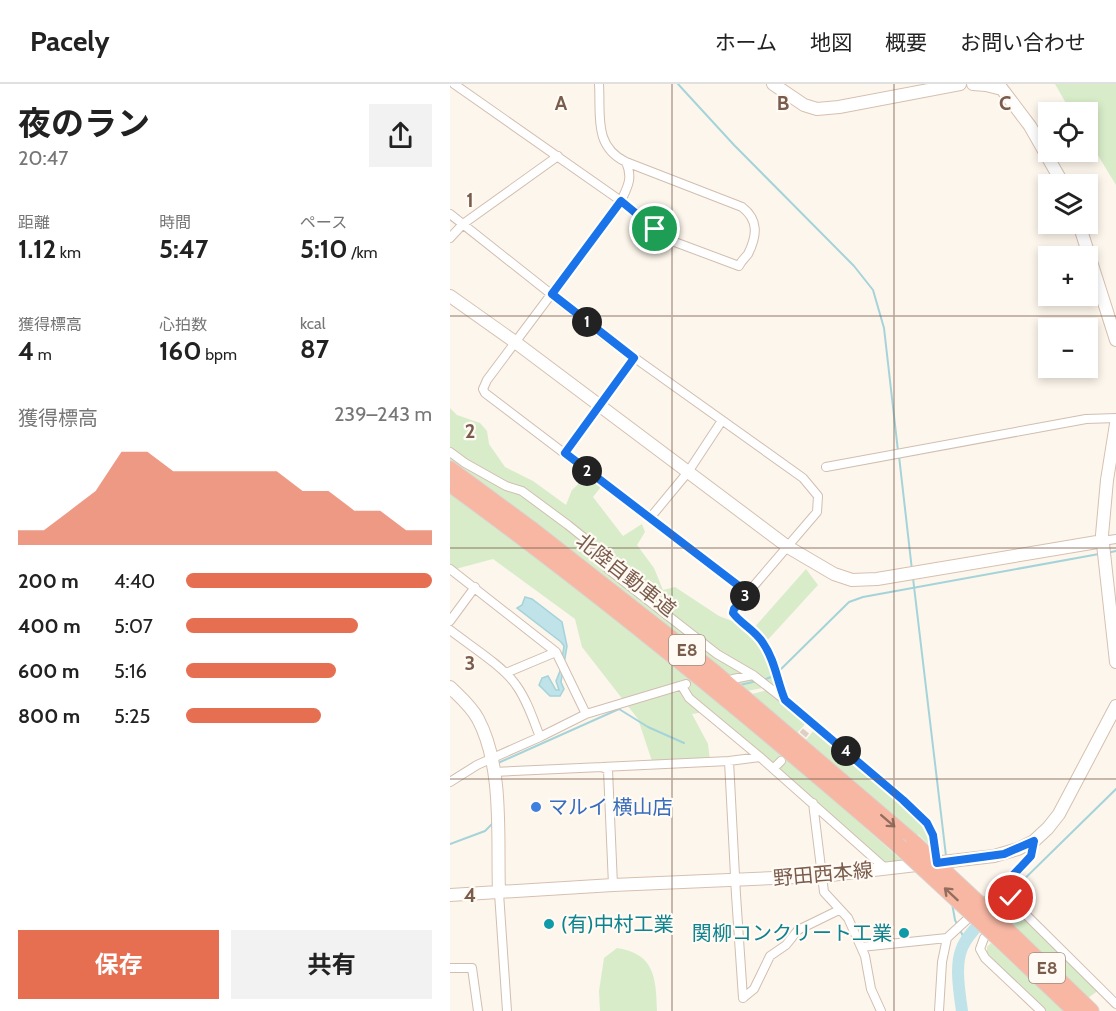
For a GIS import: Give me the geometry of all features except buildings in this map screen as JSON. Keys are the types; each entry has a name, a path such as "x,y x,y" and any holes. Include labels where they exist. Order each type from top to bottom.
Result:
{"highway":[{"name":"北陸自動車道","path":"450,469 530,528 714,672 914,843 1075,1011"},
{"name":"北陸自動車道","path":"450,484 522,537 696,673 1091,1011"}],"street":[{"path":"454,84 621,201 672,241 739,266 747,256 756,228 752,214 742,207 626,162 610,152 601,134 599,84"},
{"path":"773,84 804,105 818,109 960,84"},
{"path":"973,84 1002,89 1030,126 1057,174"},
{"path":"450,238 463,224 558,156"},
{"path":"626,162 630,172 628,185 621,201 487,380 483,389 485,393 748,593"},
{"path":"450,214 634,358 721,422 750,439 803,478 818,496 817,512 733,613 736,618 753,629 764,644 771,656 785,700"},
{"path":"1082,234 1116,340"},
{"path":"450,296 515,342 788,547 834,574 852,580 877,579 1110,540"},
{"path":"565,453 634,358"},
{"path":"826,467 1086,419 1116,418"},
{"path":"650,518 688,471 721,422"},
{"path":"1116,424 1107,480 1116,662"},
{"path":"450,452 506,486 522,491 583,537 615,575 717,654 765,684 813,723 927,823 933,835 937,863"},
{"path":"450,569 476,587 556,652 586,714"},
{"path":"450,621 476,587"},
{"path":"450,630 506,673 523,696 540,736"},
{"path":"506,673 556,652"},
{"path":"733,679 754,676"},
{"path":"450,687 477,717 493,765 507,1011"},
{"path":"493,765 540,736 586,714 686,690 885,868"},
{"name":"野田西本線","path":"450,895 822,876 1004,854 1034,841 1059,814 1116,706"},
{"path":"806,731 813,723"},
{"path":"450,782 477,765 602,767 760,757"},
{"path":"729,760 743,998 754,988 770,956 786,945 798,930 839,910"},
{"path":"774,768 781,761"},
{"path":"602,767 609,773 613,885"},
{"path":"813,803 824,892 848,918 865,956 873,997 881,1011"},
{"path":"939,1011 942,962 947,938 1002,890 1031,856 1034,841"},
{"path":"1002,890 1116,1004"},
{"path":"1019,907 984,938 980,949 985,958 1041,1011"},
{"path":"861,947 947,938"},
{"path":"450,968 472,968 478,1011"}],"green space":[{"path":"1055,84 1116,84 1116,185 1098,155 1098,102 1065,102"},
{"path":"450,408 457,415 480,423 487,431 489,444 505,467 533,481 566,505 572,490 590,473 604,483 593,497 623,536 642,524 645,532 637,545 654,568 663,590 675,587 719,616 753,629 806,569 818,585 764,644 779,685 714,697 785,756 908,866 885,868 706,712 692,714 708,744 710,761 653,764 638,719 582,647 575,619 493,559 450,569"},
{"path":"768,690 807,722 797,733 752,694"},
{"path":"815,729 924,826 930,837 932,848 919,835 906,831 805,741"},
{"path":"1021,915 1099,990 1088,998 1010,923"},
{"path":"991,943 1064,1011 1046,1011 987,953 987,947"},
{"path":"617,948 639,956 651,969 656,988 657,1011 600,1011 599,991 604,958"}],"water":[{"path":"525,597 532,599 562,622 567,646 561,682 564,689 560,696 550,696 539,685 542,678 548,676 556,690 559,690 556,681 564,646 517,608 522,605"}],"waterway":[{"path":"678,84 734,145 854,266 873,290 884,328 898,451"},
{"path":"899,456 912,570"},
{"path":"1107,553 1116,551"},
{"path":"778,672 849,602 863,597 1099,554"},
{"path":"913,578 946,856"},
{"path":"763,680 774,676"},
{"path":"740,685 757,681"},
{"path":"498,763 619,709 648,727 684,743"},
{"path":"1009,894 1116,789"},
{"path":"450,844 485,831 493,823"},
{"path":"962,1011 958,972 962,947 977,926 1005,899"},
{"path":"952,903 955,920 965,940"}],"tunnel":[{"path":"795,744 806,731"}],"place":[{"name":"マルイ 横山店","path":"536,807"},
{"name":"(有)中村工業","path":"549,924"},
{"name":"関柳コンクリート工業","path":"904,933"}],"route":[{"path":"655,229 621,201 552,294 634,358 565,453 748,593 733,613 736,618 753,629 764,644 774,663 776,677 785,700 927,823 933,835 937,863 1004,854 1034,841 1031,856 1000,889 1011,898"}]}
